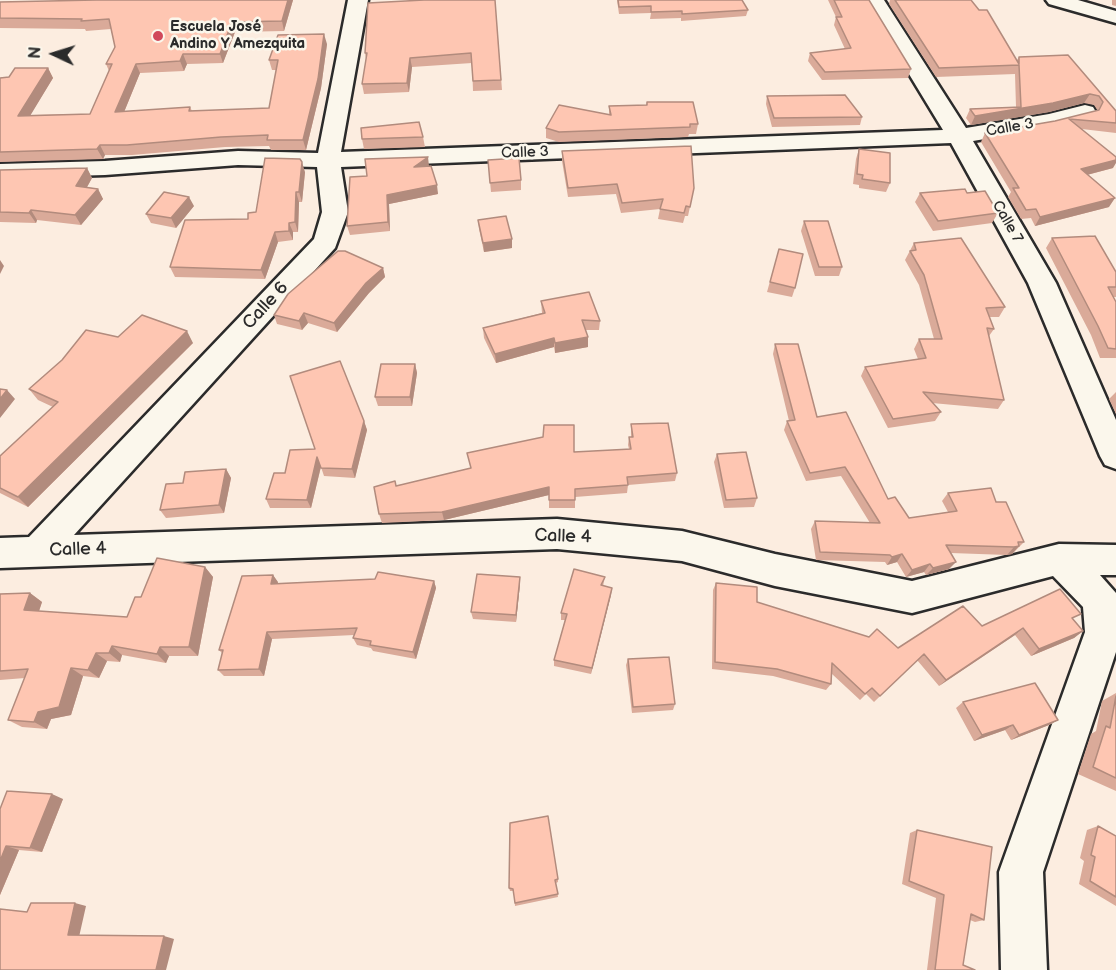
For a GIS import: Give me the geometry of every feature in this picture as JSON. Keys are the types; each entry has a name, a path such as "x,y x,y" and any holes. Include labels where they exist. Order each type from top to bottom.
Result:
{"street":[{"name":"Calle 6","path":"38,551 326,242 335,212 328,160 358,0"},
{"name":"Calle 7","path":"874,0 958,136 1042,283 1116,456"},
{"path":"1056,0 1116,17"},
{"name":"Calle 3","path":"0,171 105,168 238,158 328,160 958,136 1050,121 1085,112"},
{"name":"Calle 4","path":"0,553 557,534 682,546 775,570 912,597 1059,559 1116,560"},
{"path":"1024,970 1021,872 1104,632 1101,600 1059,559"}],"building":[{"path":"288,0 282,21 232,22 220,54 183,54 180,61 136,64 115,112 190,107 189,111 269,108 278,60 269,60 278,35 324,34 318,79 303,140 267,140 268,135 100,145 97,149 0,152 0,78 9,77 15,68 48,68 18,116 90,114 112,64 106,64 115,47 109,19 81,21 82,19 0,18 0,2"},
{"path":"495,0 501,80 473,81 471,53 410,58 407,83 362,84 367,53 365,53 368,3"},
{"path":"618,0 742,0 748,10 682,14 682,11 651,12 651,6 619,7"},
{"path":"834,0 869,0 911,69 825,72 810,53 851,48 836,17 842,17"},
{"path":"895,0 971,0 979,10 987,10 1019,64 1019,57 1068,55 1116,111 1116,123 1069,119 1116,157 1116,160 1081,169 1115,198 1040,217 1036,209 1026,210 1013,188 1019,188 985,133 1055,121 1099,110 1103,102 1099,96 1090,94 1053,103 975,116 970,109 1021,107 1019,65 939,68"},
{"path":"845,95 862,117 774,118 767,96"},
{"path":"647,102 693,102 698,124 690,124 690,127 559,132 546,128 559,105 611,115 609,106 647,105"},
{"path":"419,122 423,137 362,139 361,128"},
{"path":"691,146 694,188 690,207 686,206 684,213 660,209 663,199 622,203 617,184 568,188 562,151"},
{"path":"859,149 890,153 890,183 862,179 863,175 857,174"},
{"path":"428,157 414,167 431,166 437,185 387,195 388,222 347,226 350,177 367,176 365,159"},
{"path":"265,158 300,159 302,162 299,192 296,192 295,222 289,223 289,231 275,232 261,270 170,267 185,220 248,219 248,213 256,212"},
{"path":"519,158 521,180 490,183 488,160"},
{"path":"87,168 76,186 98,189 75,215 31,210 29,213 0,212 0,170"},
{"path":"965,189 967,193 985,191 998,213 938,221 920,193"},
{"path":"164,192 189,197 171,218 146,214"},
{"path":"506,216 512,239 483,243 478,220"},
{"path":"804,221 828,221 842,267 819,267"},
{"path":"1095,236 1116,272 1116,287 1108,287 1116,302 1116,349 1108,348 1052,238"},
{"path":"961,238 1005,307 986,308 994,329 987,328 1004,400 923,392 941,412 893,419 865,367 926,358 919,339 942,339 924,275 910,251 916,250 914,243"},
{"path":"779,249 803,254 795,288 770,282"},
{"path":"338,251 345,251 383,268 366,283 334,323 304,313 299,321 274,315 288,294"},
{"path":"589,292 600,321 582,320 588,337 555,343 554,338 495,354 483,328 545,313 541,301"},
{"path":"142,315 187,331 18,497 0,488 0,456 58,402 29,389 62,360 86,330 118,337"},
{"path":"775,344 798,344 817,417 846,412 888,499 895,497 909,518 957,511 948,493 991,488 996,502 1006,502 1024,542 1018,542 1019,546 1014,547 946,545 956,562 933,568 930,564 912,570 902,554 892,557 890,555 820,552 815,521 880,523 845,467 810,473 787,421 795,420"},
{"path":"340,361 364,421 352,469 321,468 317,457 307,500 266,499 274,473 285,473 290,450 315,449 290,376"},
{"path":"381,364 415,364 410,397 375,397"},
{"path":"0,389 7,390 0,399"},
{"path":"668,423 677,473 627,477 628,485 575,489 575,500 549,500 549,487 442,512 379,514 374,487 395,481 396,486 471,468 467,453 543,437 544,425 574,425 574,452 631,449 629,437 633,437 631,424"},
{"path":"746,452 757,498 726,500 717,454"},
{"path":"226,469 219,505 160,510 166,484 183,483 185,472"},
{"path":"157,558 205,567 189,647 160,647 157,654 112,646 109,653 96,653 88,670 71,668 59,707 38,712 34,722 8,720 28,669 0,671 0,594 30,593 24,610 127,617 135,597 141,597"},
{"path":"574,569 605,577 601,585 612,588 592,668 554,660 567,614 561,613"},
{"path":"378,572 434,581 413,652 370,645 371,641 353,638 357,628 267,632 259,669 218,670 223,650 219,650 242,576 273,575 271,584 375,579"},
{"path":"477,574 520,577 516,615 471,612"},
{"path":"716,583 757,587 757,602 869,637 877,629 898,648 963,606 982,626 1060,589 1081,614 1072,618 1083,631 1039,649 1023,628 946,680 924,654 880,696 872,688 865,694 832,663 831,684 777,669 715,662"},
{"path":"669,657 675,704 633,707 628,659"},
{"path":"1035,683 1058,720 1019,735 1013,725 982,735 963,702"},
{"path":"1116,696 1116,778 1093,767 1106,726 1110,728"},
{"path":"7,791 52,794 30,848 6,846 0,861 0,809"},
{"path":"548,816 558,879 555,880 558,894 515,903 513,889 509,888 510,823"},
{"path":"1098,826 1116,836 1116,897 1090,881 1095,857 1091,855"},
{"path":"917,830 992,847 984,920 971,914 963,965 975,970 935,970 944,895 909,881"},
{"path":"31,903 75,903 68,935 164,936 156,970 0,970 0,909 27,912"}],"place":[{"name":"Escuela José Andino Y Amezquita","path":"158,36"}]}
